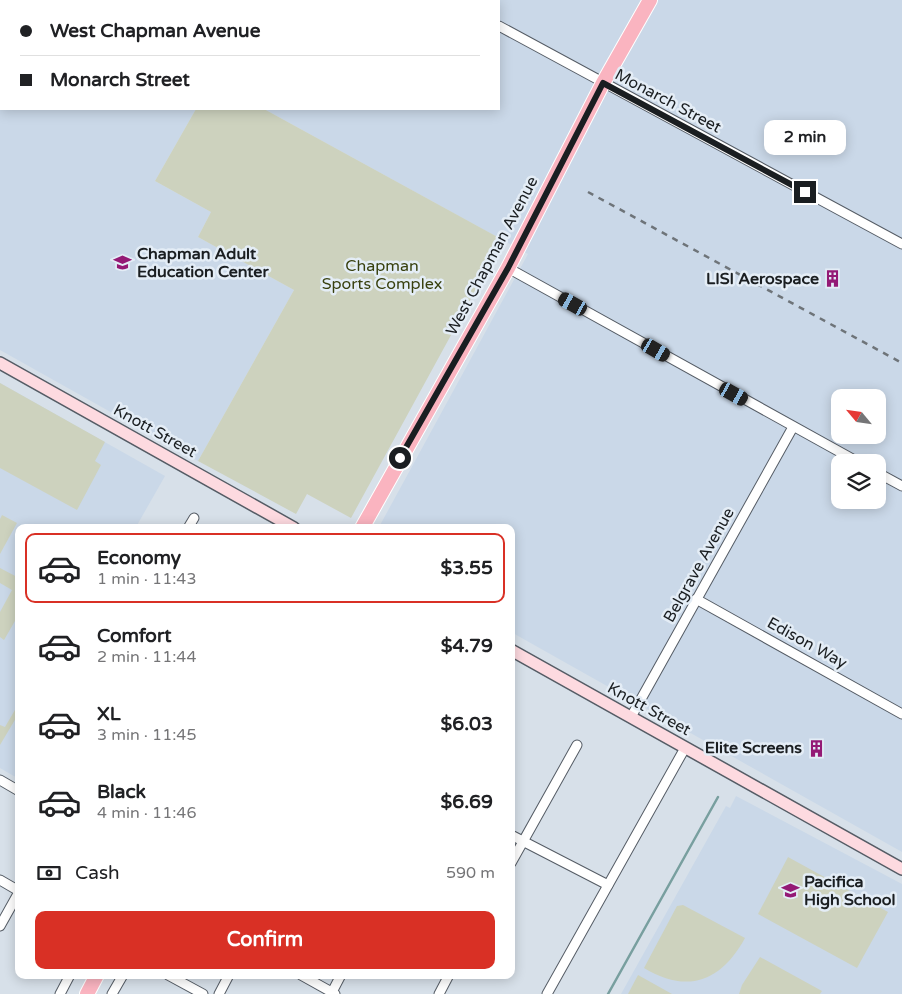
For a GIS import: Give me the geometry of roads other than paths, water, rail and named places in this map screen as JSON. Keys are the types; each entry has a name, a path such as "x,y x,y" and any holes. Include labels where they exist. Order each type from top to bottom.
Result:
{"main road":[{"name":"West Chapman Avenue","path":"364,524 508,268 603,83 650,0"},
{"name":"Knott Street","path":"0,363 287,524"},
{"name":"Knott Street","path":"515,652 902,869"},
{"path":"87,994 95,979"}],"street":[{"name":"Monarch Street","path":"500,27 902,244"},
{"path":"508,268 843,454"},
{"name":"Belgrave Avenue","path":"630,717 793,427"},
{"path":"886,477 902,486"},
{"path":"190,524 194,518"},
{"name":"Edison Way","path":"696,599 902,714"},
{"path":"515,856 577,745"},
{"path":"547,994 685,748"},
{"path":"0,780 15,789"},
{"path":"515,837 608,885"},
{"path":"0,880 15,889"},
{"path":"0,926 15,899"},
{"path":"60,994 68,979"},
{"path":"112,994 121,979"},
{"path":"175,979 203,994"},
{"path":"219,994 227,979"},
{"path":"309,979 333,993 339,979"},
{"path":"439,994 447,979"}],"waterway":[{"path":"608,994 718,797"}],"railway":[{"path":"588,192 902,363"}],"place":[{"name":"Chapman Adult Education Center","path":"123,263"},
{"name":"LISI Aerospace","path":"833,279"},
{"name":"Elite Screens","path":"816,748"},
{"name":"Pacifica High School","path":"790,891"}],"park label":[{"name":"Chapman Sports Complex","path":"382,275"}]}
